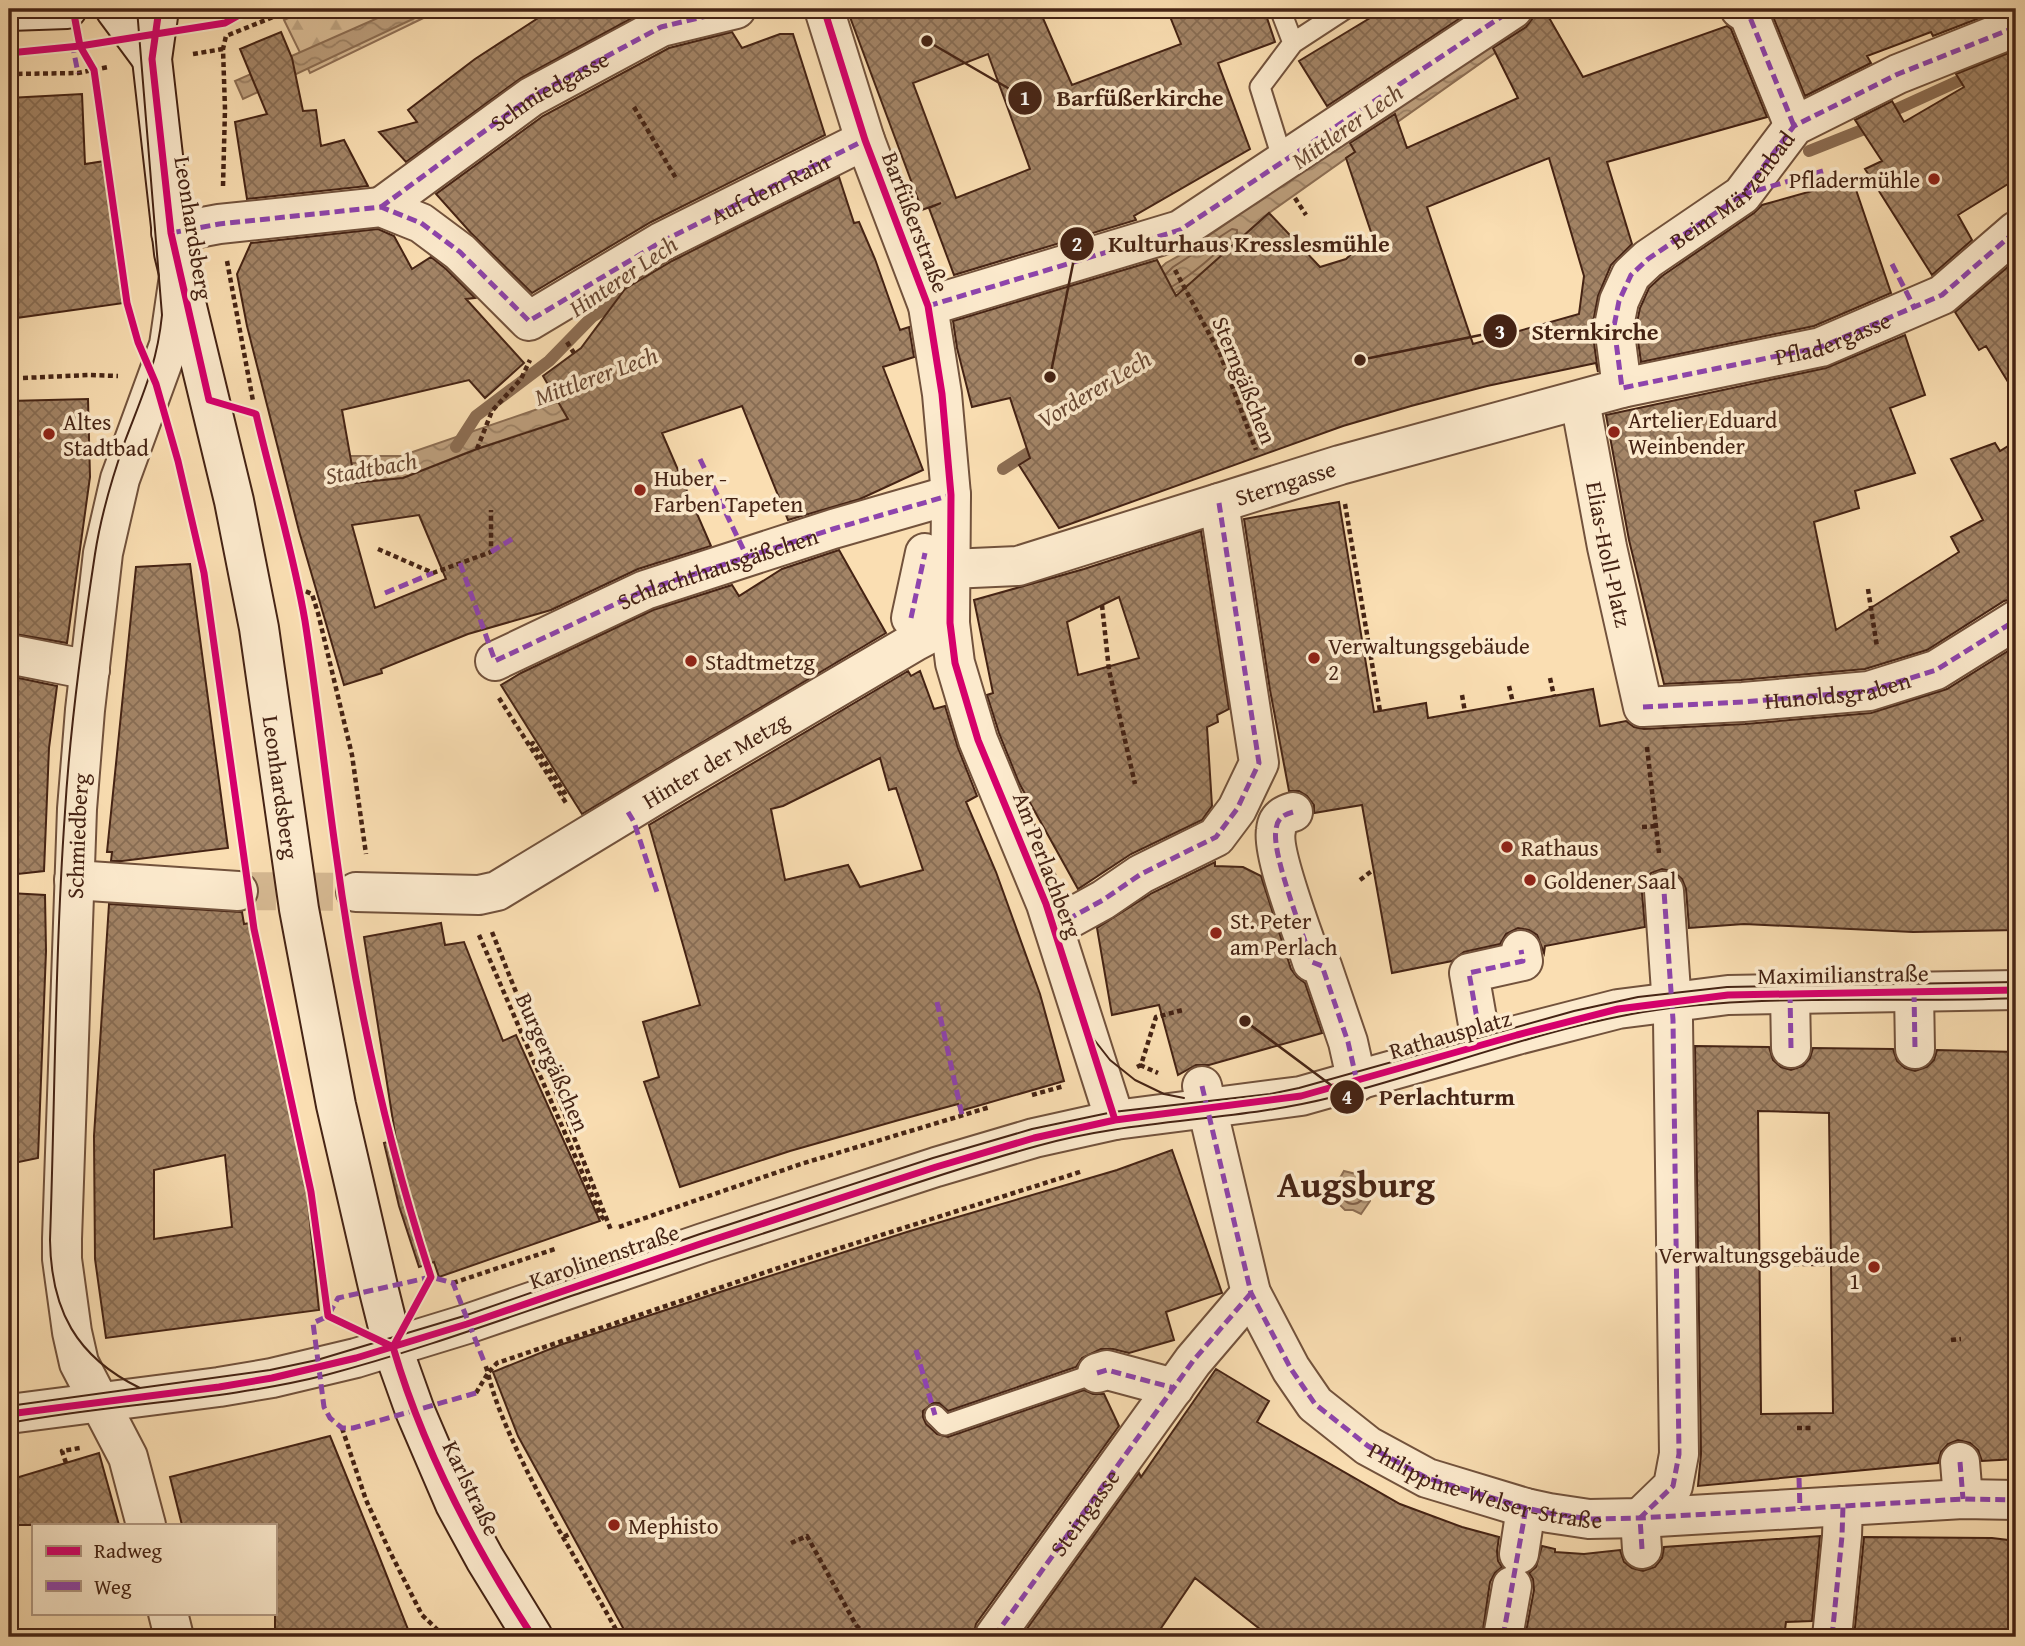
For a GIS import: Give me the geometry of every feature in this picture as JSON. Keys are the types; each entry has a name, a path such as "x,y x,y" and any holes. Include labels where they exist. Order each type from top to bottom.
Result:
{"street":[{"path":"9,11 67,9"},
{"path":"115,9 152,59"},
{"name":"Leonhardsberg","path":"159,9 152,59 171,233 234,501 259,628 299,909 337,1105 393,1347"},
{"name":"Schmiedgasse","path":"381,207 531,97 661,27 736,9"},
{"name":"Barfüßerstraße","path":"824,9 865,140 928,306 942,394 951,495 937,561"},
{"path":"928,306 1180,230 1288,178 1513,9"},
{"path":"1740,9 1749,15 1794,126"},
{"name":"Beim Märzenbad","path":"1622,388 1614,326 1619,300 1631,275 1648,259 1742,195 1794,126 1898,74 2016,27"},
{"name":"Auf dem Rain","path":"528,321 662,242 865,140"},
{"name":"Schmiedgasse","path":"171,233 381,207 421,223 460,252 528,321"},
{"name":"Pfladergasse","path":"1622,388 1821,347 1942,295 2016,231"},
{"name":"Schmiedberg","path":"145,1524 128,1457 79,1363 62,1259 74,880 82,749 103,553 132,442 169,345 179,276"},
{"name":"Sterngasse","path":"937,561 1018,566 1339,465 1622,388"},
{"name":"Elias-Holl-Platz","path":"1580,401 1607,547 1645,725"},
{"name":"Schlachthausgäßchen","path":"495,661 645,590 833,529 951,495"},
{"path":"1054,927 1141,874 1216,837 1237,809 1259,763 1219,503"},
{"path":"911,618 937,561"},
{"name":"Am Perlachberg","path":"937,561 955,663 978,740 1054,927 1115,1120"},
{"name":"Hunoldsgraben","path":"1645,725 1743,702 1869,691 1936,670 2016,620"},
{"name":"Hinter der Metzg","path":"362,878 481,915 497,891 720,756 950,623"},
{"path":"9,654 90,670"},
{"path":"1293,812 1284,814 1278,821 1273,849 1314,969 1348,1042 1357,1082"},
{"path":"1641,1533 1674,1486 1679,1454 1671,1001 1662,874"},
{"path":"74,880 238,891"},
{"name":"Rathausplatz","path":"1479,1030 1469,973 1523,961 1521,950"},
{"name":"Maximilianstraße","path":"1671,1001 1728,995 2016,989"},
{"path":"1914,992 1915,1049"},
{"path":"1790,993 1791,1048"},
{"name":"Rathausplatz","path":"1115,1120 1204,1097 1301,1096 1564,1022 1618,1009 1671,1001"},
{"path":"1204,1097 1251,1293"},
{"name":"Karolinenstraße","path":"9,1414 272,1378 393,1347 936,1167 1062,1130 1115,1120"},
{"name":"Philippine-Welser-Straße","path":"1251,1293 1291,1369 1315,1404 1368,1446 1427,1478 1527,1508 1588,1519 1641,1533 1800,1493 1843,1506 1961,1480 2016,1500"},
{"name":"Steingasse","path":"994,1637 1193,1361 1251,1293"},
{"name":"Karlstraße","path":"393,1347 415,1411 456,1504 485,1559 533,1637"},
{"path":"1097,1373 1107,1370 1174,1388"},
{"path":"1832,1637 1843,1506"},
{"path":"1503,1637 1527,1508"},
{"path":"168,1614 174,1637"}],"lane":[{"path":"145,9 152,59"},
{"path":"1280,9 1293,43"},
{"path":"1288,178 1260,87 1293,43 1345,9"},
{"path":"935,1415 945,1425 1097,1373"}],"path":[{"path":"225,109 223,49 226,36 293,9"},
{"path":"87,58 94,70"},
{"path":"9,74 78,73 152,59"},
{"path":"634,107 677,180"},
{"path":"1288,178 1306,215"},
{"path":"226,255 254,402"},
{"path":"477,449 492,411 521,379 530,361"},
{"path":"23,378 126,376"},
{"path":"1345,501 1380,711"},
{"path":"378,549 433,573 491,552 491,510"},
{"path":"298,588 312,594 342,707 352,755 362,878"},
{"path":"1868,589 1883,687"},
{"path":"1102,605 1109,670 1135,783"},
{"path":"495,661 493,689 588,837"},
{"path":"1368,679 1376,677"},
{"path":"1550,678 1553,696"},
{"path":"1509,686 1513,703"},
{"path":"1462,695 1465,712"},
{"path":"1645,725 1662,874"},
{"path":"530,745 533,743 551,768 566,795 563,797"},
{"path":"1642,827 1657,826"},
{"path":"1360,880 1373,870"},
{"path":"481,915 611,1230"},
{"path":"1141,1065 1156,1017 1183,1010"},
{"path":"476,1393 497,1363 1089,1168"},
{"path":"1794,1264 1830,1264"},
{"path":"1951,1340 1961,1339"},
{"path":"485,1364 496,1402 531,1480 620,1637"},
{"path":"1797,1429 1814,1428"},
{"path":"342,1429 366,1500 390,1552 422,1615 445,1637"},
{"path":"564,1537 571,1533"},
{"path":"790,1543 807,1536 856,1625 867,1637"}],"green space":[{"path":"308,9 442,9 310,73 284,20"}],"water":[{"path":"398,9 434,9 243,99 235,81"},
{"path":"1533,9 1557,9 1269,213 1191,283 1174,294 1142,285 1166,263"},
{"name":"Stadtbach","path":"757,356 476,449 403,478 341,484 284,470 350,456 401,456 558,402"},
{"path":"1344,1171 1360,1175 1374,1185 1370,1201 1361,1214 1345,1210 1331,1201"}],"building":[{"path":"552,9 649,9 521,78 406,162 379,132 417,122 408,110 475,59"},
{"path":"847,9 1039,9 1072,85 1181,44 1167,9 1264,9 1275,42 1218,63 1250,149 1134,216 1136,220 954,275 929,208 941,203 922,210","holes":["988,54 1030,169 956,198 913,83"]},
{"path":"1385,9 1474,9 1327,106 1299,61"},
{"path":"1535,9 1544,9 1583,77 1727,26 1731,29 1767,117 1607,162 1632,244 1611,265 1598,296 1592,328 1598,372 1596,363 1487,386 1411,406 1343,426 1059,528 1019,465 1030,458 1010,398 972,407 953,321 1157,260 1176,296 1269,213 1320,267 1346,259 1372,235 1346,158 1355,152 1350,143 1395,114 1407,148 1518,98 1493,48 1526,27","holes":["1549,158 1584,276 1579,314 1473,344 1427,207"]},
{"path":"1770,9 2003,9 1933,36 1931,32 1867,56 1871,63 1805,96"},
{"path":"281,32 292,58 303,111 316,110 321,146 344,140 368,186 247,199 235,122 267,114 240,49"},
{"path":"732,32 742,48 780,34 793,34 825,135 651,222 532,293 436,194 543,116 669,48"},
{"path":"2016,50 2016,179 1958,215 1972,240 1932,275 1865,169 1882,161 1855,120 1892,101 1904,122 1964,87 1956,74"},
{"path":"82,94 85,164 105,161 124,303 9,319 9,98"},
{"path":"1851,175 1891,293 1814,326 1641,362 1636,327 1640,308 1649,288 1662,276 1762,205 1819,189"},
{"path":"839,177 854,223 859,222 875,259 900,330 909,327 914,357 883,367 923,470 860,499 788,520 742,406 662,433 711,546 638,569 551,610 468,634 381,669 382,673 344,685 299,531 247,326 237,274 251,243 378,229 394,236 412,269 431,257 446,269 475,298 466,299 524,363 485,398 469,380 342,410 355,483 403,478 477,449 568,419 543,376 581,348 625,289 672,261","holes":["419,515 446,579 375,608 352,525"]},
{"path":"2016,260 2016,395 1986,346 1979,350 1955,312"},
{"path":"1905,335 1925,395 1890,408 1915,473 1855,491 1859,508 1814,522 1836,630 1959,552 1951,537 1983,520 1951,459 1995,443 2000,451 2016,441 2016,598 2004,601 1927,650 1865,669 1664,684 1629,540 1606,415 1826,368"},
{"path":"88,399 90,477 67,643 9,633 9,401"},
{"path":"1339,502 1374,712 1426,703 1428,718 1593,689 1600,726 1626,721 1634,727 1644,729 1745,724 1871,713 1947,689 2016,646 2016,930 1913,932 1744,924 1689,928 1686,889 1682,879 1674,872 1662,869 1651,873 1644,882 1642,893 1645,927 1545,946 1544,953 1537,935 1518,928 1506,934 1500,944 1464,952 1452,961 1392,973 1362,805 1314,813 1314,805 1307,796 1299,791 1289,791 1270,690 1244,519"},
{"path":"1201,531 1229,709 1217,715 1218,722 1207,727 1212,806 1202,820 1131,854 1078,889 1019,783 999,733 987,695 993,693 974,600 1084,569","holes":["1119,597 1139,658 1078,675 1067,622"]},
{"name":"Stadtmetzg","path":"839,550 886,633 582,814 501,685 653,610 732,585 739,596 782,569"},
{"path":"190,564 228,848 111,861 112,852 107,852 136,567"},
{"path":"908,671 911,676 920,671 934,709 945,706 977,796 966,802 996,872 1040,994 1064,1081 960,1111 958,1104 899,1120 790,1151 680,1187 644,1082 659,1077 643,1022 700,1005 649,825","holes":["880,758 889,790 896,788 923,870 860,887 848,865 785,880 771,809 783,806"]},
{"path":"9,676 57,686 49,748 44,871 9,875"},
{"path":"1215,862 1215,866 1243,867 1261,876 1291,969 1305,983 1322,1033 1209,1065 1196,1065 1178,1075 1159,1005 1112,1015 1097,928 1152,893"},
{"path":"9,893 45,895 46,951 38,1158 9,1164"},
{"path":"109,904 242,912 244,924 250,923 307,1193 319,1310 106,1338 95,1259 94,1136","holes":["225,1155 232,1227 154,1239 154,1170"]},
{"path":"441,923 445,945 464,942 503,1041 516,1035 600,1221 439,1277 434,1262 419,1267 399,1206 384,1143 396,1140 364,937"},
{"path":"1695,1046 1769,1047 1773,1060 1781,1067 1791,1070 1803,1066 1810,1058 1813,1048 1893,1049 1897,1061 1905,1068 1915,1071 1927,1067 1934,1060 1937,1050 2016,1052 2016,1459 1982,1461 1978,1450 1970,1443 1958,1440 1948,1444 1941,1452 1938,1463 1698,1486 1701,1454","holes":["1758,1111 1829,1113 1833,1413 1761,1414"]},
{"path":"1172,1150 1222,1293 1166,1312 1174,1340 1129,1353 1101,1349 1082,1358 1076,1367 948,1411 939,1403 933,1403 923,1411 926,1424 937,1434 948,1437 1084,1390 1093,1394 1104,1394 1119,1426 976,1624 973,1637 628,1637 518,1436 493,1372 560,1345 723,1291 910,1231 1117,1170"},
{"path":"1216,1369 1269,1401 1257,1422 1400,1504 1462,1527 1499,1537 1498,1561 1502,1567 1490,1582 1482,1637 1270,1637 1195,1578 1155,1637 1021,1637 1139,1473 1141,1477"},
{"path":"330,1436 411,1637 275,1637 276,1524 182,1524 170,1477"},
{"path":"99,1453 119,1524 9,1525 9,1480"},
{"path":"1820,1536 1812,1621 1786,1622 1784,1637 1525,1637 1534,1590 1533,1579 1529,1573 1536,1567 1542,1546 1555,1549 1555,1552 1584,1554 1620,1550 1624,1562 1643,1571 1655,1567 1662,1558 1664,1547"},
{"path":"1864,1537 1992,1538 2016,1541 2016,1637 1854,1637"}],"waterway":[{"name":"Vorderer Lech","path":"1897,109 1974,74"},
{"name":"Vorderer Lech","path":"1809,151 1862,130"},
{"name":"Hinterer Lech","path":"701,248 767,210"},
{"name":"Hinterer Lech","path":"456,447 476,416 549,361 592,317 629,293"},
{"name":"Vorderer Lech","path":"1003,469 1042,444"}],"tunnel":[{"path":"238,891 356,892"}],"tram line":[{"path":"137,9 162,315 153,365 125,441 100,525 77,683 62,865 50,1240 55,1288 71,1329 99,1362 140,1388"},
{"path":"824,9 865,140 928,306 942,394 951,495 950,623 955,663 978,740 1046,904 1077,1003 1092,1037 1110,1060 1135,1080 1164,1094 1184,1098"},
{"path":"9,1406 270,1370 317,1360 464,1316 700,1234 933,1158 1032,1129 1113,1112 1270,1094 1299,1088 1574,1011 1638,997 1727,987 2016,982"},
{"path":"9,1423 248,1391 326,1375 423,1346 928,1179 1037,1146 1111,1130 1259,1111 1333,1097 1604,1020 1643,1012 1736,1002 2016,998"}],"marked path":[{"path":"381,207 531,97 661,27 736,9"},
{"path":"928,306 1180,230 1513,9"},
{"path":"1740,9 1749,15 1794,126"},
{"path":"2016,27 1898,74 1794,126 1742,195 1648,259 1631,275 1619,301 1614,326 1622,388 1821,347 1942,295 2016,231"},
{"path":"72,43 78,73"},
{"path":"171,233 219,224 381,207 421,223 460,252 529,321 661,242 865,140"},
{"path":"1742,195 1823,171"},
{"path":"1892,264 1914,307"},
{"path":"700,459 747,557"},
{"path":"460,563 495,661 645,590 833,529 951,495"},
{"path":"1054,927 1103,900 1141,874 1216,837 1237,809 1259,763 1219,503"},
{"path":"491,552 512,539"},
{"path":"911,618 925,553"},
{"path":"385,593 433,573"},
{"path":"1643,707 1869,691 1936,670 2016,620"},
{"path":"628,812 634,822 657,892"},
{"path":"1293,812 1279,820 1276,830 1278,857 1312,962 1322,966 1348,1042 1357,1082"},
{"path":"1642,1549 1640,1518 1673,1486 1679,1454 1673,1020 1664,891"},
{"path":"1479,1030 1469,973 1523,961 1521,950"},
{"path":"1914,992 1915,1049"},
{"path":"1790,993 1791,1048"},
{"path":"937,1002 962,1115"},
{"path":"1202,1086 1251,1293 1291,1369 1315,1404 1368,1446 1427,1478 1526,1508 1589,1519 1963,1499 2016,1500"},
{"path":"476,1393 353,1428 342,1428 330,1418 324,1407 313,1323 328,1316 338,1298 431,1277 453,1283 485,1364"},
{"path":"994,1637 1193,1361 1251,1293"},
{"path":"916,1350 935,1415"},
{"path":"1097,1373 1107,1370 1174,1388"},
{"path":"1960,1462 1963,1499"},
{"path":"1799,1478 1800,1509"},
{"path":"1832,1637 1843,1506"},
{"path":"1503,1637 1526,1508"}],"cycle path":[{"path":"73,9 80,46 94,70 127,303 138,342 156,384 178,461 204,573 254,929 311,1192 328,1316 393,1347"},
{"path":"159,9 152,59 171,233 209,400 256,414 305,621 344,907 363,1014 386,1120 431,1277 393,1347"},
{"path":"9,53 80,46 225,23 250,9"},
{"path":"824,9 865,140 928,306 942,394 951,495 950,623 955,663 978,740 1046,904 1115,1120"},
{"path":"9,1414 219,1387 272,1378 356,1358 467,1324 936,1167 1034,1138 1115,1120 1301,1096 1618,1009 1728,995 2016,990"},
{"path":"393,1347 419,1423 452,1497 491,1569 533,1637"}],"place":[{"name":"Barfüßerkirche","path":"927,41"},
{"name":"Pfladermühle","path":"1934,179"},
{"name":"Sternkirche","path":"1360,360"},
{"name":"Kulturhaus Kresslesmühle","path":"1050,377"},
{"name":"Artelier Eduard Weinbender","path":"1614,432"},
{"name":"Altes Stadtbad","path":"49,434"},
{"name":"Huber - Farben Tapeten","path":"640,490"},
{"name":"Verwaltungsgebäude 2","path":"1314,658"},
{"name":"Stadtmetzg","path":"691,661"},
{"name":"Rathaus","path":"1507,847"},
{"name":"Goldener Saal","path":"1530,880"},
{"name":"St. Peter am Perlach","path":"1216,933"},
{"name":"Perlachturm","path":"1245,1021"},
{"name":"Verwaltungsgebäude 1","path":"1874,1267"},
{"name":"Mephisto","path":"614,1525"}],"district":[{"name":"Augsburg","path":"1356,1183"}],"water label":[{"name":"Mittlerer Lech","path":"1347,126"},
{"name":"Mittlerer Lech","path":"596,376"}]}
